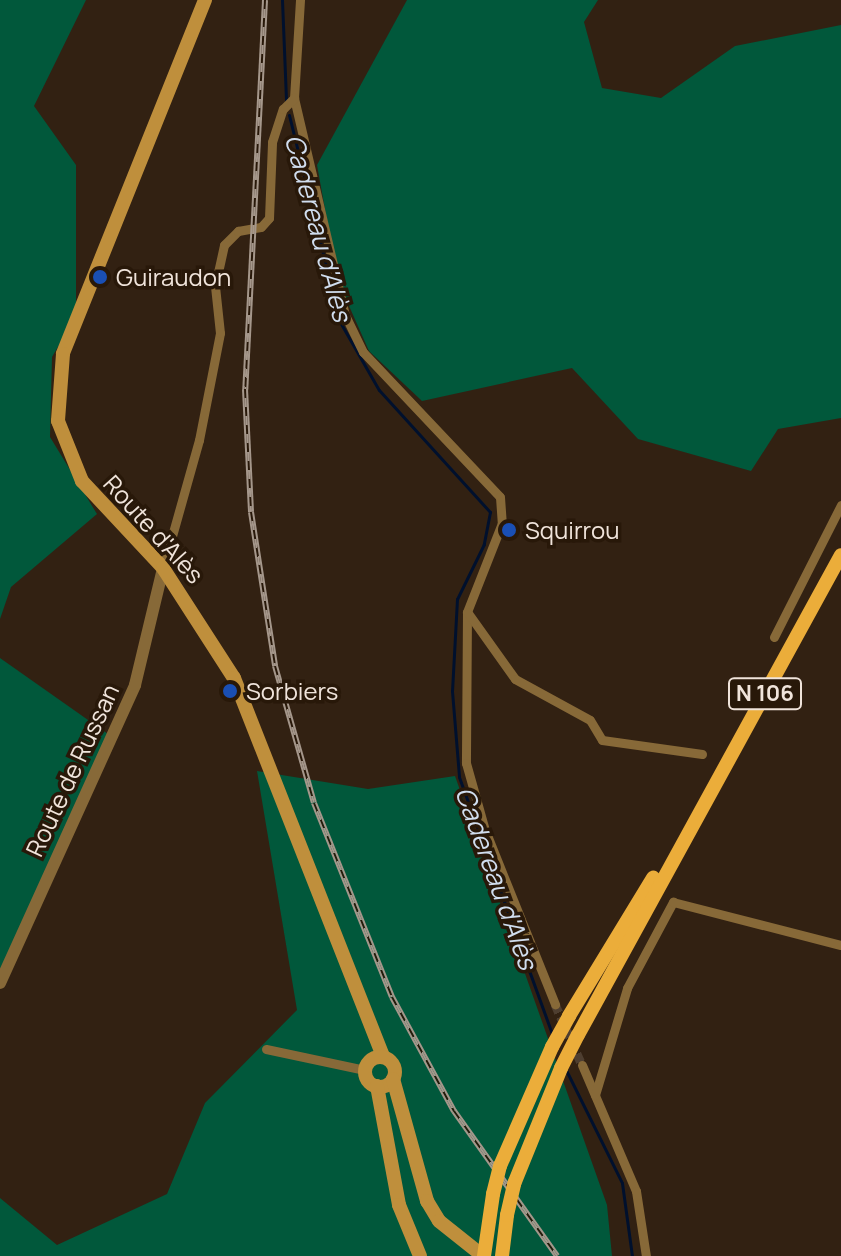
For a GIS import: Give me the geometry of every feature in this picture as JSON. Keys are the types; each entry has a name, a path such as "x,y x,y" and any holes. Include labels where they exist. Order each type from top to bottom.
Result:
{"main road":[{"name":"Route d'Alès","path":"205,0 57,381 58,421 82,481 163,568 201,618 234,678 370,1036 373,1062"},
{"name":"N 106","path":"502,1256 514,1184 561,1068 685,832 841,555"},
{"name":"N 106","path":"484,1254 500,1166 552,1047 685,832"},
{"path":"420,1256 399,1205 373,1062 394,1066 393,1079 427,1201 439,1221 484,1254"},
{"path":"377,1086 393,1079"}],"street":[{"path":"300,0 294,98 334,284 363,352 500,497 502,523 467,612 466,763 485,830 555,1004"},
{"path":"163,568 199,440 220,333 215,286 224,245 238,231 261,227 269,218 272,142 283,109 294,98"},
{"path":"774,637 841,505"},
{"name":"Route de Russan","path":"0,983 135,685 163,568"},
{"path":"467,612 515,679 590,720 602,740 702,754"},
{"path":"595,1095 627,988 676,900 841,945"},
{"path":"266,1049 373,1062"},
{"path":"582,1065 636,1191 646,1256"}],"green space":[{"path":"0,0 86,0 34,106 76,165 76,316 52,357 50,437 97,514 11,587 0,619"},
{"path":"407,0 598,0 584,22 602,88 661,98 735,46 841,25 841,418 778,429 751,471 638,439 572,368 422,401 369,351 338,281 317,165"},
{"path":"0,658 108,734 0,970"},
{"path":"257,771 368,789 455,776 607,1205 612,1256 0,1256 0,1198 57,1245 167,1194 205,1103 297,1010"}],"waterway":[{"name":"Cadereau d'Alès","path":"282,0 286,101"},
{"name":"Cadereau d'Alès","path":"289,115 340,322 379,390 490,512 484,544 457,599 452,691 459,777 553,1037"},
{"name":"Cadereau d'Alès","path":"566,1070 622,1183 632,1256"}],"tunnel":[{"path":"555,1004 582,1065"}],"railway":[{"path":"265,0 245,389 251,512 275,666 314,803 392,997 454,1111 557,1256"}],"place":[{"name":"Guiraudon","path":"100,277"},
{"name":"Squirrou","path":"509,530"},
{"name":"Sorbiers","path":"230,691"}]}
